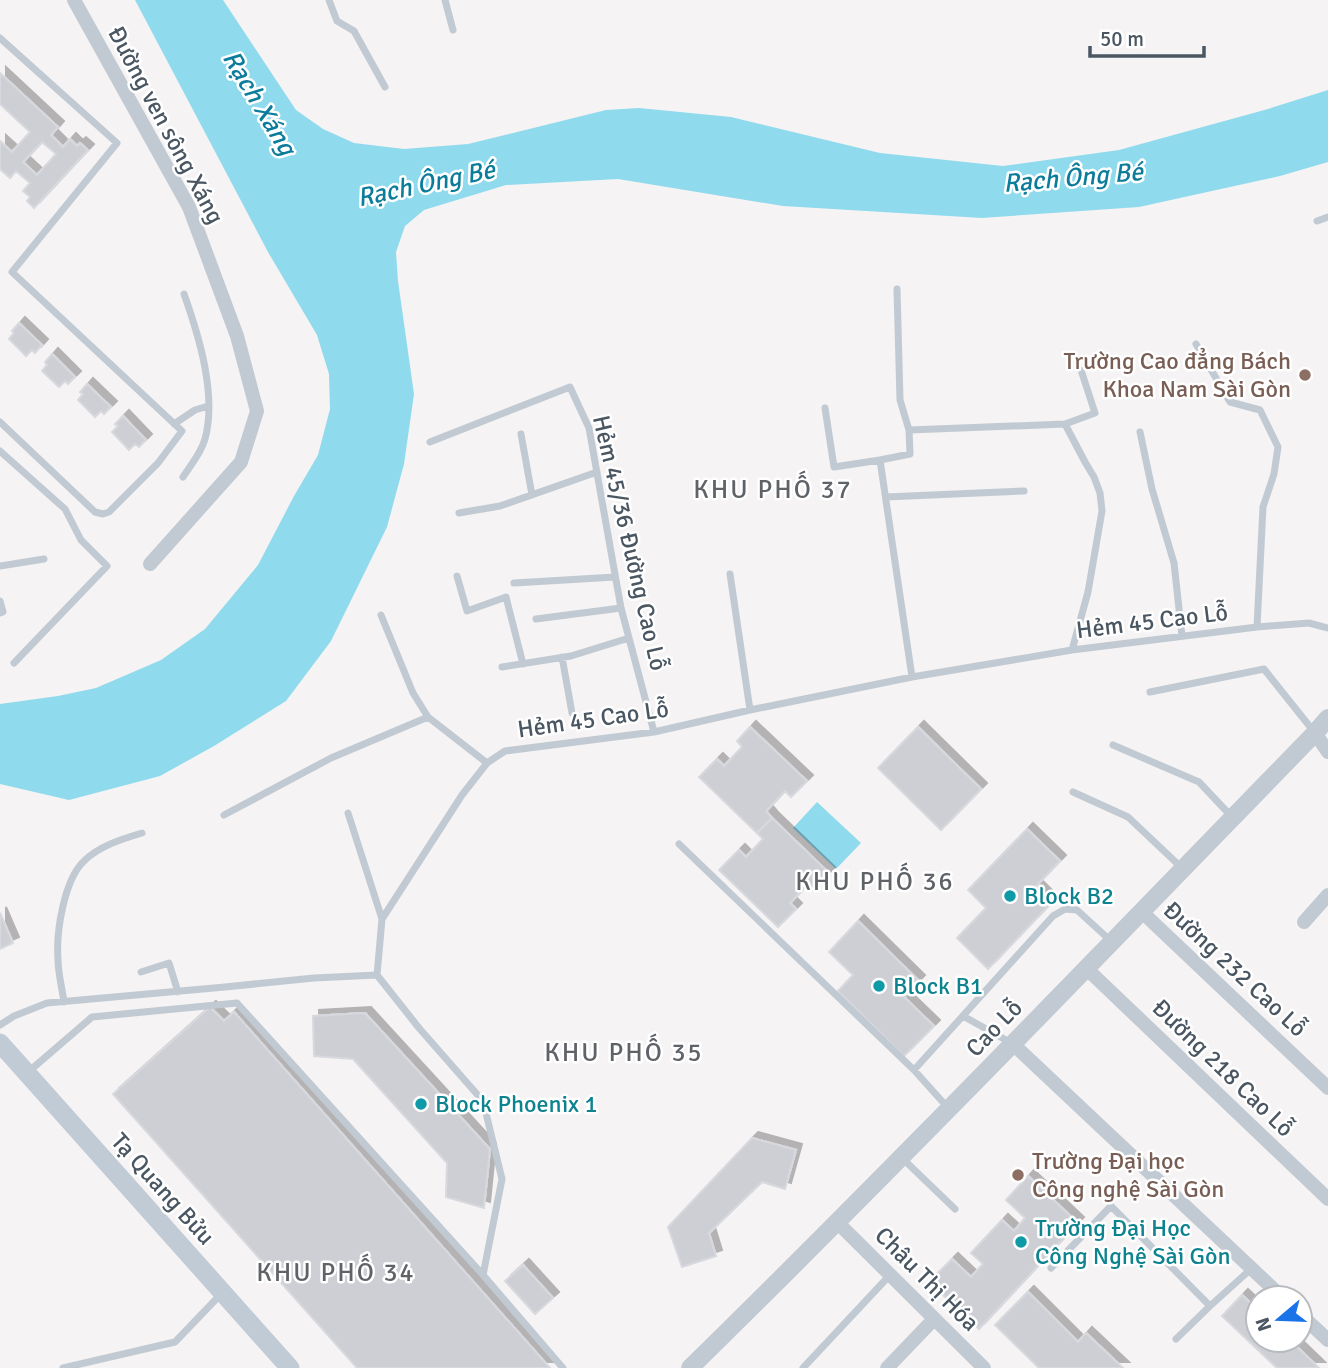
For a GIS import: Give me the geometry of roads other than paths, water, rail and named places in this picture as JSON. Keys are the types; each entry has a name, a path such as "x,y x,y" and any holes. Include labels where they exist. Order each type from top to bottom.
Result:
{"main road":[{"name":"Tạ Quang Bửu","path":"0,1043 290,1368"}],"street":[{"name":"Đường ven sông Xáng","path":"74,0 189,207 237,336 257,411 241,461 150,564"},
{"name":"Cao Lỗ","path":"690,1368 838,1223 1328,718"},
{"path":"1315,733 1328,752"},
{"path":"1304,922 1327,899"},
{"name":"Đường 232 Cao Lỗ","path":"1142,912 1328,1088"},
{"name":"Đường 218 Cao Lỗ","path":"1087,969 1328,1199"},
{"path":"1013,1044 1268,1284"},
{"name":"Châu Thị Hóa","path":"838,1223 984,1368"},
{"path":"887,1368 934,1319"},
{"path":"1314,1327 1328,1340"}],"lane":[{"path":"329,0 337,21 354,32 385,87"},
{"path":"445,0 453,30"},
{"path":"0,38 117,143 12,272 182,431 158,463 109,512 103,514 95,512 0,422"},
{"path":"1317,221 1328,217"},
{"path":"825,408 834,467 910,454 909,430 900,400 897,289"},
{"path":"183,477 205,440 208,406 204,361 184,294"},
{"path":"1196,344 1230,402 1260,410 1278,447 1274,474 1262,507 1257,628"},
{"path":"909,430 1065,424 1095,413 1082,370"},
{"name":"Hẻm 45/36 Đường Cao Lỗ","path":"430,442 570,387 589,428 621,608 654,732"},
{"path":"174,424 195,410 208,406"},
{"path":"1065,424 1094,477 1100,493 1102,511 1088,592 1072,650"},
{"path":"1140,432 1152,489 1174,564 1182,636"},
{"path":"521,434 532,495"},
{"path":"0,451 65,509 80,540 107,566 14,663"},
{"path":"0,464 8,458"},
{"path":"880,460 912,677"},
{"path":"459,513 500,506 597,472"},
{"path":"886,497 1024,491"},
{"path":"0,566 44,559"},
{"path":"730,574 750,710"},
{"path":"457,576 467,611 506,597 523,664"},
{"path":"514,583 615,577"},
{"path":"0,601 3,612 0,613"},
{"path":"536,620 621,608"},
{"path":"381,615 413,693 428,717 487,763"},
{"name":"Hẻm 45 Cao Lỗ","path":"377,975 382,919 462,795 487,763 505,751 654,732 912,677 1072,650 1309,623 1328,628"},
{"path":"502,667 562,657 629,638"},
{"path":"562,657 572,713"},
{"path":"1150,692 1264,668 1315,733"},
{"path":"224,815 331,758 428,717"},
{"path":"1113,745 1199,782 1233,818"},
{"path":"1073,792 1128,817 1183,869"},
{"path":"348,813 382,919"},
{"path":"64,1002 58,942 60,918 69,885 82,863 98,850 142,833"},
{"path":"679,844 914,1070 949,1109"},
{"path":"914,1070 1053,916 1065,909 1077,909 1112,942"},
{"path":"141,972 169,963 178,992"},
{"path":"0,1025 14,1016 47,1003 314,978 377,975 483,1101 502,1179 483,1275"},
{"path":"26,1073 92,1017 237,1003 483,1275 562,1368"},
{"path":"963,1016 1013,1044"},
{"path":"901,1158 956,1209"},
{"path":"1051,1268 1111,1206 1210,1306"},
{"path":"1177,1339 1251,1268"},
{"path":"803,1368 890,1275"},
{"path":"63,1368 175,1342 223,1293"}],"water":[{"path":"135,0 223,0 296,110 323,129 354,143 404,149 468,144 606,110 639,108 731,117 880,153 1003,166 1119,150 1328,90 1328,162 1280,176 1139,207 982,218 783,206 618,179 506,185 424,210 405,226 396,252 414,394 404,464 387,527 331,641 286,701 214,746 160,776 69,800 0,784 0,704 96,688 161,660 205,629 258,565 318,455 330,409 329,374 317,335 268,252"},
{"path":"817,802 861,843 836,869 793,828"}],"place":[{"name":"Trường Cao đẳng Bách Khoa Nam Sài Gòn","path":"1305,375"},
{"name":"Block B2","path":"1010,896"},
{"name":"Block B1","path":"879,986"},
{"name":"Block Phoenix 1","path":"421,1104"},
{"name":"Trường Đại học Công nghệ Sài Gòn","path":"1018,1175"},
{"name":"Trường Đại Học Công Nghệ Sài Gòn","path":"1021,1242"}],"district":[{"name":"KHU PHỐ 37","path":"773,490"},
{"name":"KHU PHỐ 36","path":"875,882"},
{"name":"KHU PHỐ 35","path":"624,1053"},
{"name":"KHU PHỐ 34","path":"336,1273"}],"water label":[{"name":"Rạch Xáng","path":"259,103"},
{"name":"Rạch Ông Bé","path":"1073,178"},
{"name":"Rạch Ông Bé","path":"426,184"}]}
